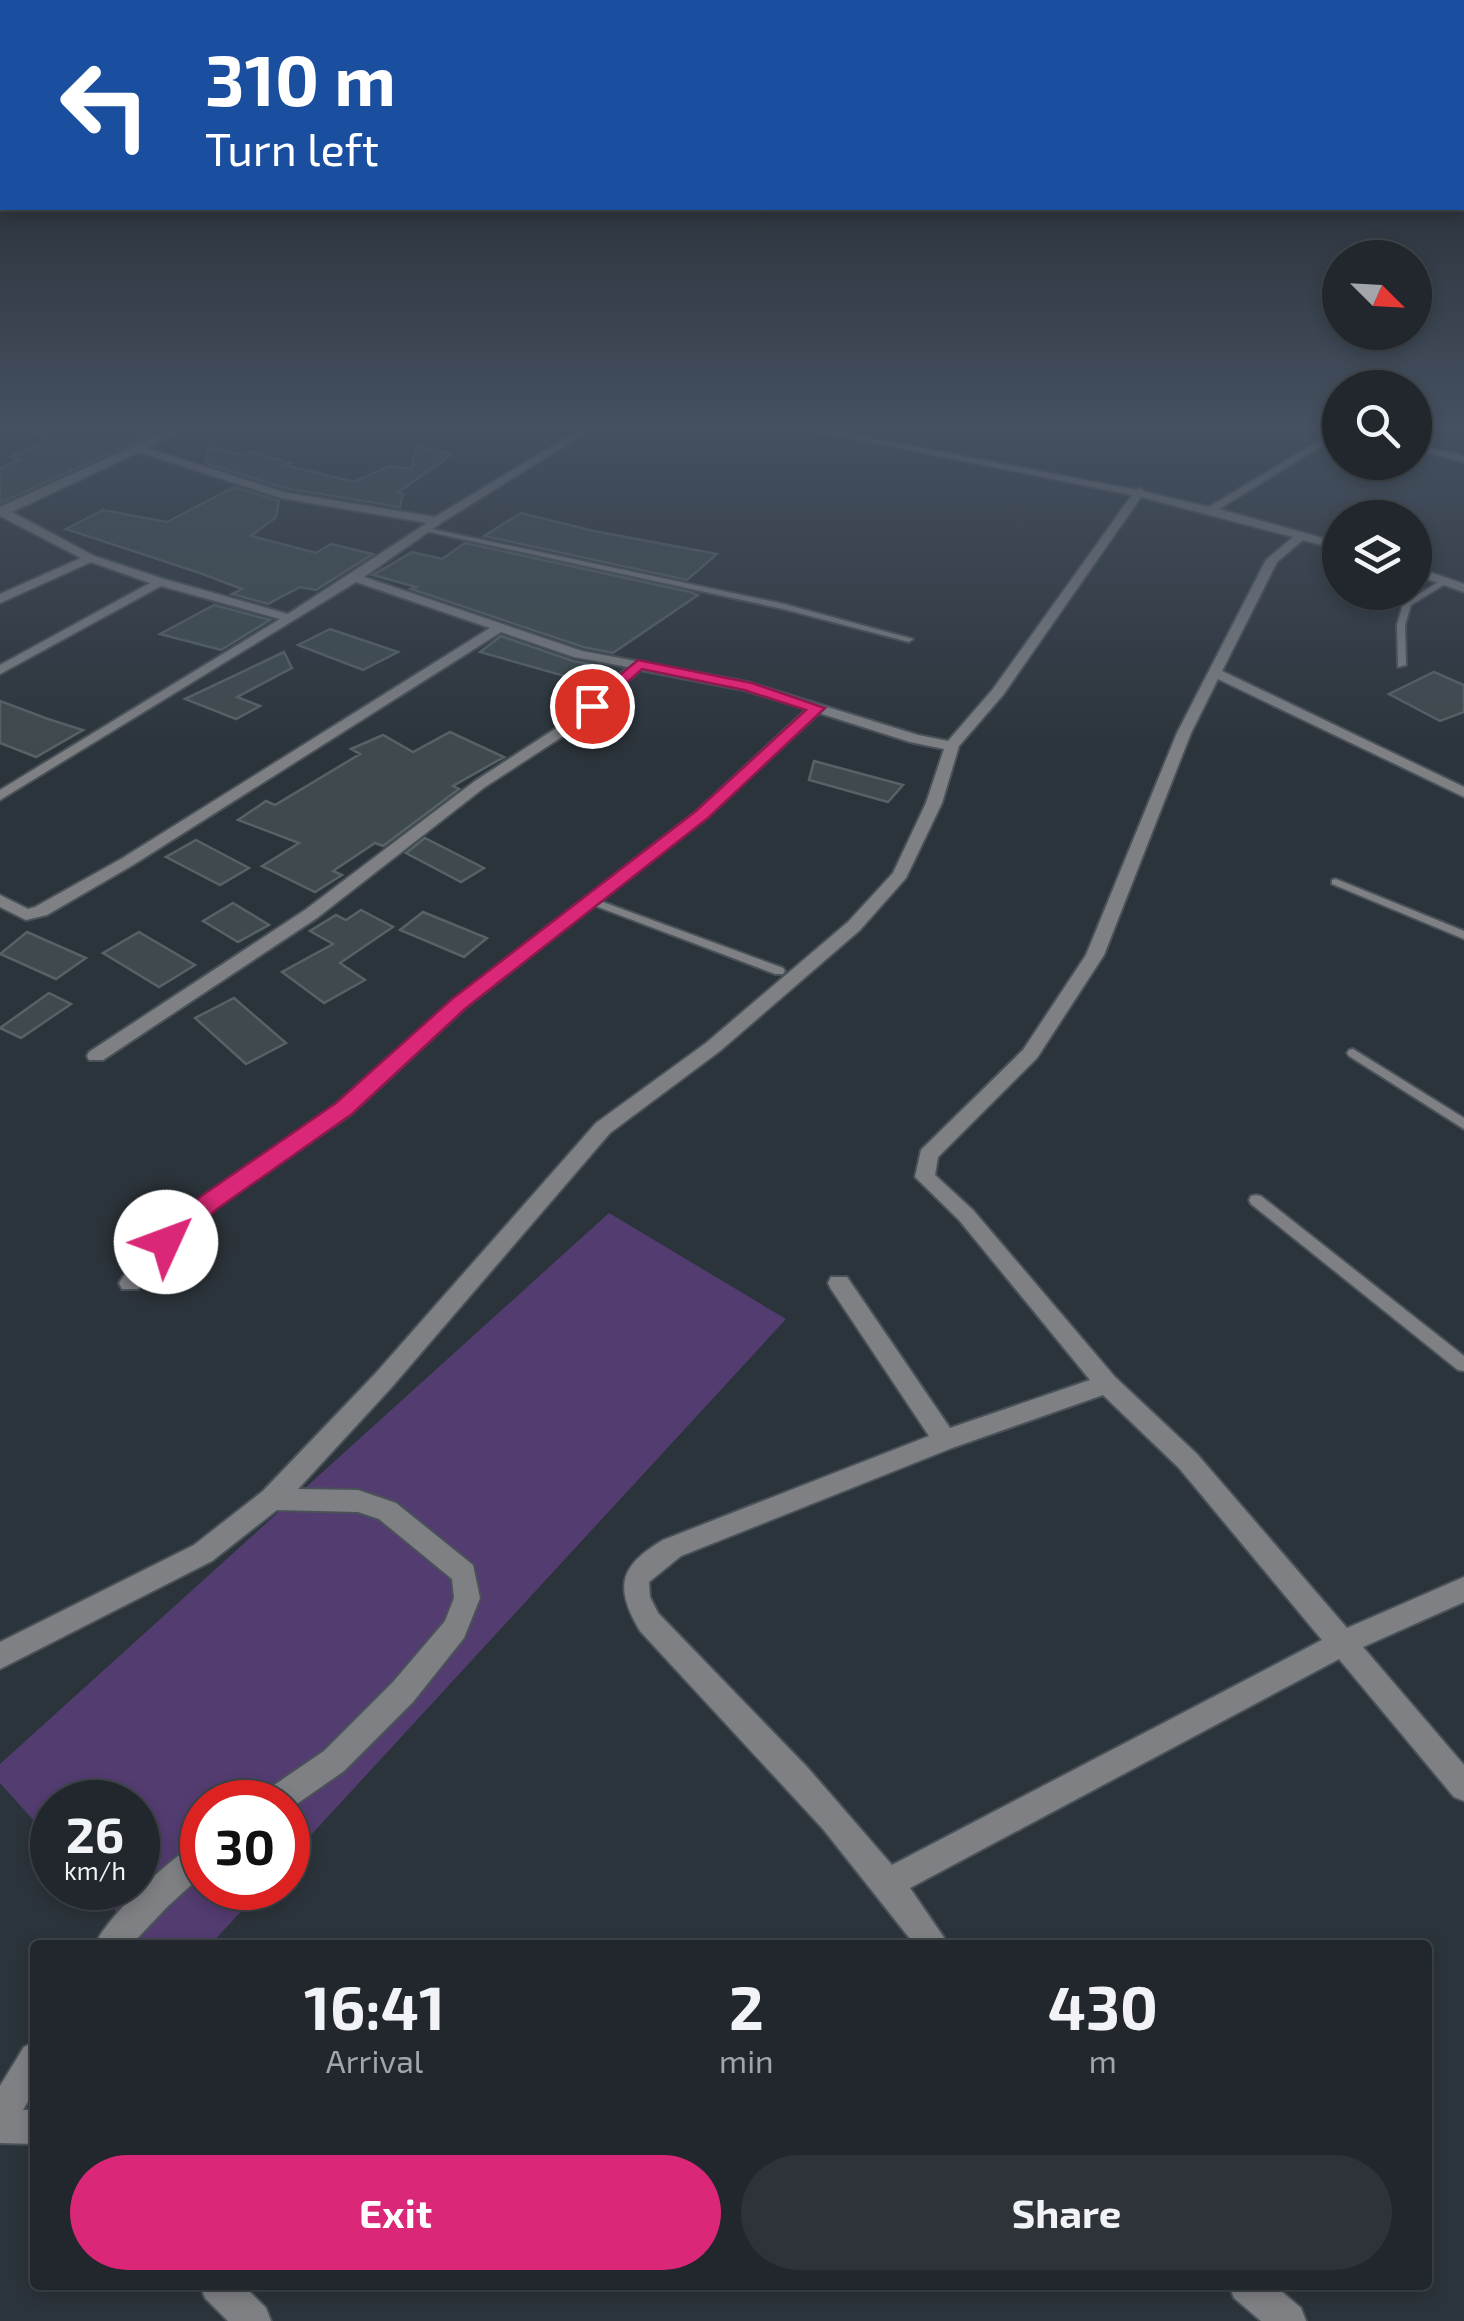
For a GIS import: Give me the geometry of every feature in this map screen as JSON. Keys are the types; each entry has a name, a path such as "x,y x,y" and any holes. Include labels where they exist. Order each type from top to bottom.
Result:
{"street":[{"path":"42,533 90,558 160,582 290,618"},
{"path":"0,796 356,578 419,533"},
{"path":"0,1656 203,1553 272,1498 383,1381 603,1128 713,1046 854,926 900,875 934,803 952,746 965,726 998,692 1110,533"},
{"path":"1322,541 1302,534 1272,560 1184,733 1095,954 1030,1054 928,1155 926,1177 966,1215 1108,1384 1188,1462 1464,1787"},
{"path":"0,598 90,558"},
{"path":"1432,577 1464,588"},
{"path":"356,578 579,654 747,686 915,739 952,746"},
{"path":"0,670 160,582"},
{"path":"0,900 26,915 41,911 127,862 498,628"},
{"path":"96,1056 310,914 480,784 568,726 638,664"},
{"path":"1215,672 1464,793"},
{"path":"130,1284 146,1261 208,1203 344,1109 459,1004 702,814 817,708"},
{"path":"839,1283 945,1440"},
{"path":"930,1940 889,1883 788,1766 649,1622 634,1594 635,1580 651,1560 672,1548 945,1440 1108,1384"},
{"path":"272,1498 358,1502 388,1511 464,1573 467,1598 455,1629 402,1692 334,1761 306,1780"},
{"path":"889,1883 1340,1644 1464,1589"},
{"path":"115,1940 180,1875"},
{"path":"0,2117 30,2066"},
{"path":"0,2126 30,2127"},
{"path":"223,2290 253,2321"},
{"path":"1253,2290 1288,2321"}],"lane":[{"path":"467,533 910,639"},
{"path":"1401,665 1400,624 1407,604 1446,582"},
{"path":"1336,882 1464,935"},
{"path":"589,900 779,971"},
{"path":"1353,1053 1464,1124"},
{"path":"1256,1200 1464,1365"}],"shaded area":[{"path":"609,1213 786,1319 310,1836 310,1780 180,1780 180,1910 243,1910 215,1940 142,1940 115,1910 160,1910 160,1780 30,1780 30,1816 0,1783 0,1764"}],"building":[{"path":"79,533 255,533 251,536 316,553 331,544 373,554 316,590 300,587 268,604 232,594 242,589"},
{"path":"606,533 717,554 687,580 484,536"},
{"path":"465,543 698,595 613,653 583,647 373,575 412,552 442,559"},
{"path":"214,605 270,620 221,650 160,634"},
{"path":"330,629 398,652 363,670 298,645"},
{"path":"501,636 595,665 575,679 480,652"},
{"path":"284,652 292,668 237,697 260,706 236,719 185,699"},
{"path":"1434,672 1464,685 1464,712 1440,721 1389,694"},
{"path":"0,701 83,730 36,757 0,743"},
{"path":"450,732 504,757 453,786 459,789 383,846 375,843 333,871 342,875 315,892 262,866 299,843 238,820 266,801 275,805 360,754 351,749 383,735 413,752"},
{"path":"814,761 903,785 888,802 809,780"},
{"path":"425,838 484,868 461,882 406,853"},
{"path":"196,840 249,868 220,885 166,857"},
{"path":"233,903 269,925 238,942 203,921"},
{"path":"361,910 393,927 340,963 365,980 324,1003 282,972 333,944 310,931 336,915 346,920"},
{"path":"423,912 487,938 464,957 400,930"},
{"path":"27,932 86,958 56,979 0,954"},
{"path":"139,932 195,965 159,987 103,953"},
{"path":"49,993 71,1004 21,1038 0,1028"},
{"path":"234,998 286,1043 246,1064 195,1018"}],"route":[{"path":"166,1242 208,1203 344,1109 459,1004 702,814 817,708 747,686 638,664 592,706"}]}
